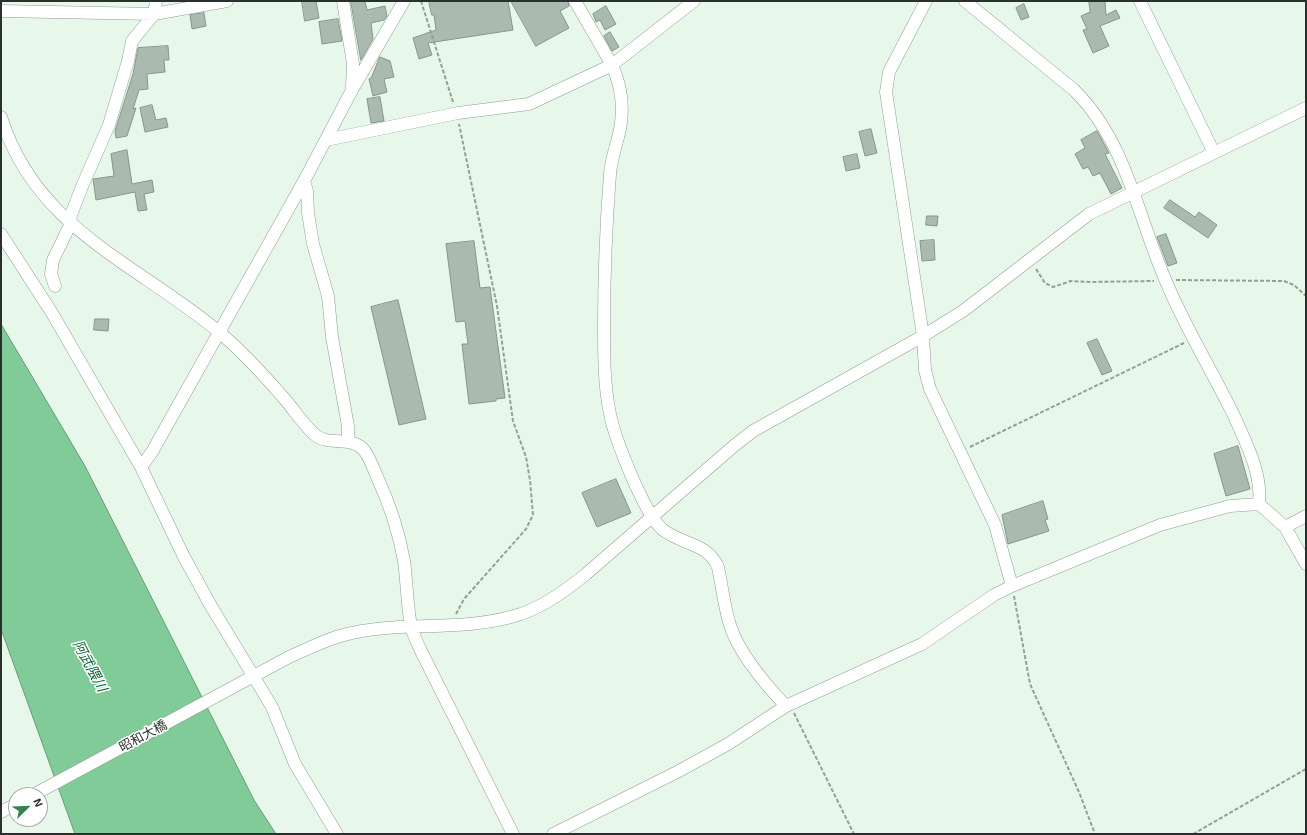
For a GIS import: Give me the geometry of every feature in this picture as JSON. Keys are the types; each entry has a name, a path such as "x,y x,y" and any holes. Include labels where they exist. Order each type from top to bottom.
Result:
{"street":[{"path":"55,286 51,274 51,268 70,225 71,215 82,184 109,125 128,61 132,41 154,14 156,1"},
{"path":"1,11 154,14 227,1"},
{"path":"343,1 353,64 352,90"},
{"path":"141,467 152,452 304,182 352,90 404,1"},
{"path":"575,1 612,65 619,84 621,110 620,128 610,170 608,191 603,372 610,416 643,502 652,517 662,529 706,551 714,558 718,567 730,625 748,659 768,686 788,705"},
{"path":"326,140 457,113 529,104 612,65 694,1"},
{"path":"926,1 889,72 886,92 923,336 925,370 930,389 995,525 1012,586"},
{"path":"966,1 1074,90 1089,105 1113,143 1134,193 1165,281 1252,457 1260,491 1259,504"},
{"path":"1140,1 1214,153"},
{"name":"昭和大橋","path":"48,787 295,655 339,636 363,631 497,620 521,614 544,604 565,591 586,574 753,431 923,336 963,311 1089,214 1306,108"},
{"path":"1,118 13,149 31,181 52,207 70,225 105,251 173,297 219,333 256,365 316,436 335,441 348,441 355,443 364,450 386,497 404,561 412,627 420,649 513,834"},
{"path":"304,182 307,191 308,213 313,244 328,296 332,337 348,426 348,441"},
{"path":"1,234 52,313 141,467 188,564 211,606 272,707 295,764 337,834"},
{"path":"553,834 679,772 728,744 788,705 922,644 994,595 1012,586 1160,525 1230,506 1259,504 1285,527 1306,564"},
{"path":"1285,527 1306,516"}],"path":[{"path":"421,1 457,113 497,306 513,420 526,457 530,480 533,515 526,529 464,599 456,611 455,624"},
{"path":"960,452 1194,338"},
{"path":"1012,586 1030,684 1080,792 1095,834"},
{"path":"788,705 854,834"},
{"path":"1193,834 1306,768"}],"water":[{"name":"阿武隈川","path":"1,324 85,466 254,800 276,834 75,834 1,629"}],"building":[{"path":"302,1 316,1 319,18 305,21"},
{"path":"351,1 365,1 367,10 385,6 387,16 384,20 371,23 373,39 361,60"},
{"path":"429,1 508,1 513,30 428,43 432,55 419,59 413,38 436,30 434,15 432,15"},
{"path":"511,1 568,1 569,6 560,11 569,28 536,46"},
{"path":"1089,1 1105,1 1106,15 1116,10 1120,18 1100,26 1109,46 1093,53 1083,30 1087,29 1081,16 1090,12"},
{"path":"1024,4 1029,17 1021,20 1016,8"},
{"path":"606,6 616,24 605,30 600,20 596,22 593,14"},
{"path":"204,13 206,26 192,29 190,15"},
{"path":"338,19 342,41 322,44 319,22"},
{"path":"610,32 619,47 612,51 604,36"},
{"path":"168,46 169,60 164,60 165,72 147,74 148,89 139,90 133,109 136,108 127,136 116,138 115,131 133,74 138,48"},
{"path":"380,57 390,61 394,77 384,79 387,92 373,96 369,79 371,78"},
{"path":"380,97 384,121 371,123 367,99"},
{"path":"152,105 156,120 166,118 168,127 145,132 140,108"},
{"path":"871,129 877,153 865,156 859,132"},
{"path":"1097,131 1109,153 1105,154 1122,188 1111,194 1100,173 1093,176 1088,167 1083,169 1075,154 1085,148 1081,140"},
{"path":"127,150 132,184 152,180 154,192 144,194 147,210 138,211 135,192 96,200 93,179 114,176 111,154"},
{"path":"857,154 860,168 846,171 843,157"},
{"path":"1170,200 1195,217 1199,212 1217,225 1208,238 1164,208"},
{"path":"927,216 938,216 937,226 926,225"},
{"path":"1166,234 1177,263 1168,266 1157,237"},
{"path":"934,240 935,260 922,261 920,241"},
{"path":"474,241 480,288 490,287 505,398 496,399 496,401 469,404 462,344 468,344 465,321 456,322 446,244"},
{"path":"398,300 426,419 399,425 371,307"},
{"path":"95,319 109,319 108,331 94,330"},
{"path":"1097,339 1112,371 1102,375 1087,343"},
{"path":"1238,446 1250,489 1226,496 1214,454"},
{"path":"616,479 631,513 597,527 582,493"},
{"path":"1043,501 1048,519 1045,520 1049,531 1008,544 1002,515"}]}
